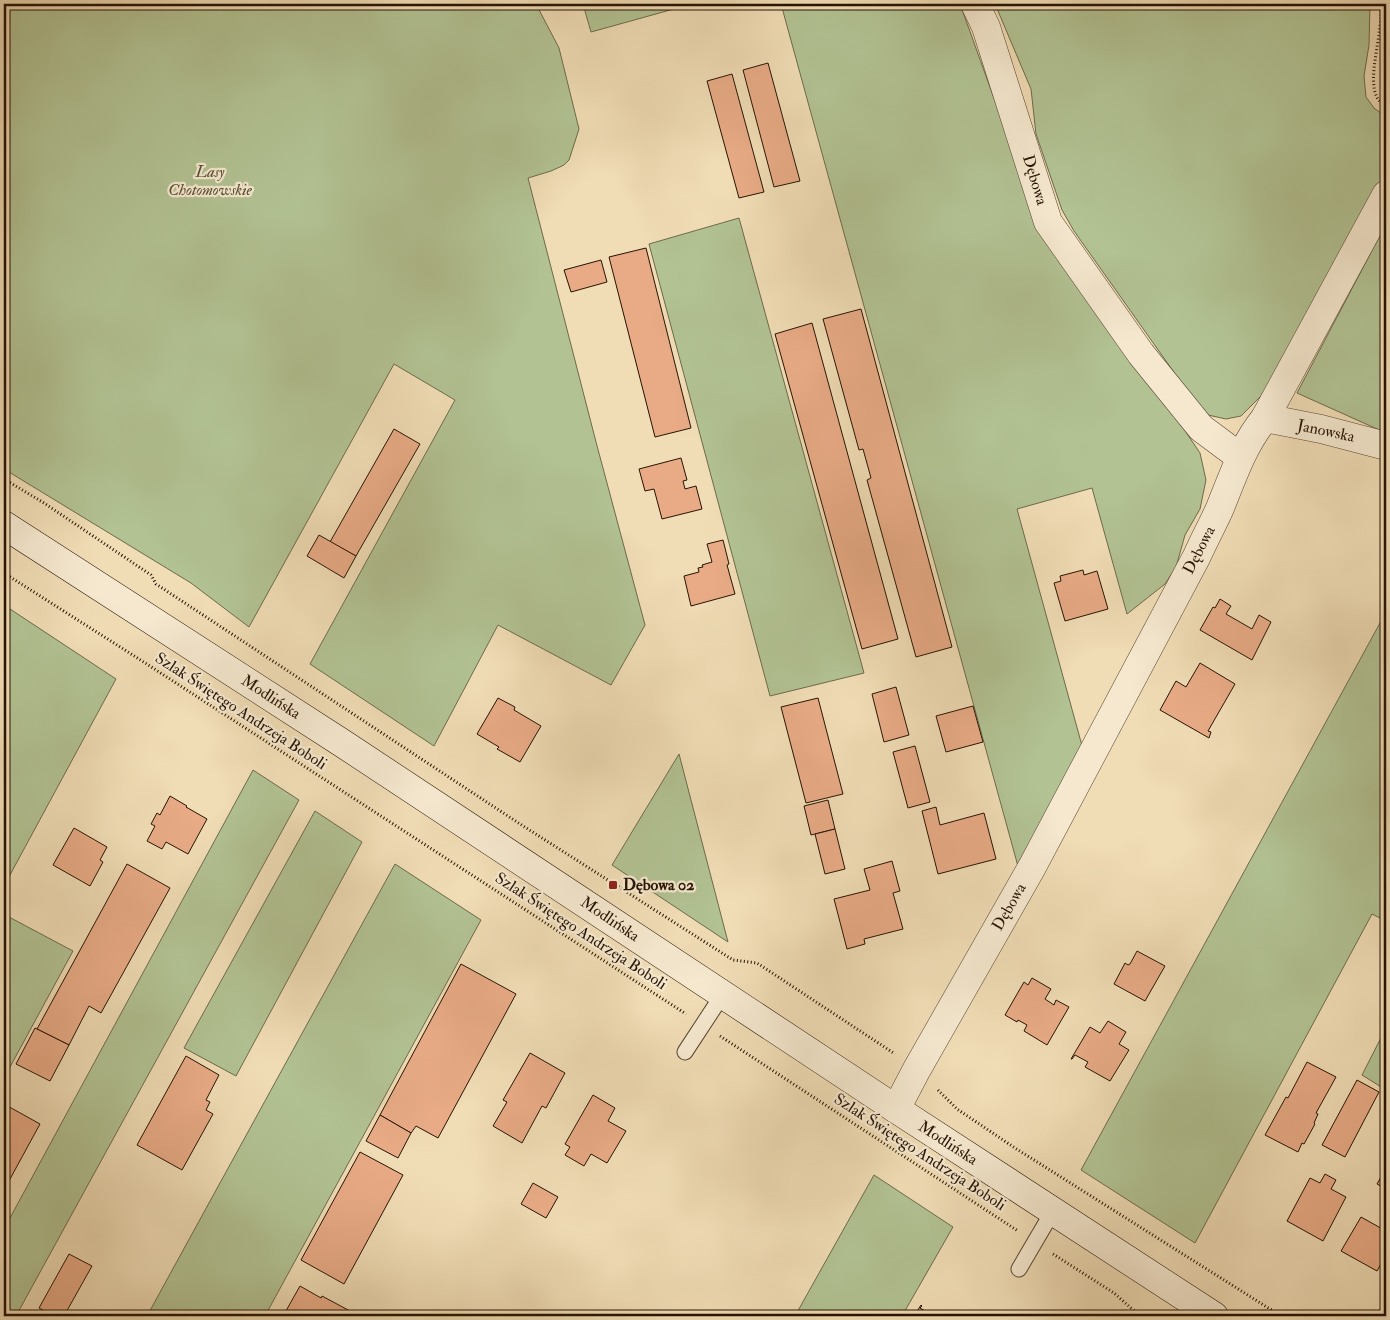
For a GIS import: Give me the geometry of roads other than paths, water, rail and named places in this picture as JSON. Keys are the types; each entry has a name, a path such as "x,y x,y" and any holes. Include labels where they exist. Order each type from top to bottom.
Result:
{"street":[{"name":"Dębowa","path":"896,1109 1032,867 1196,556 1219,510 1240,457 1201,428 1141,354 1048,222 986,27 975,4"},
{"path":"1240,457 1255,430 1265,418 1386,195"},
{"name":"Janowska","path":"1265,418 1321,429 1386,446"},
{"name":"Modlińska","path":"4,525 342,743 896,1109 1214,1316"}],"lane":[{"path":"685,1052 723,994"},
{"path":"1019,1269 1053,1211"}],"place":[{"name":"Dębowa 02","path":"613,885"}],"park label":[{"name":"Lasy Chotomowskie","path":"210,181"}]}
